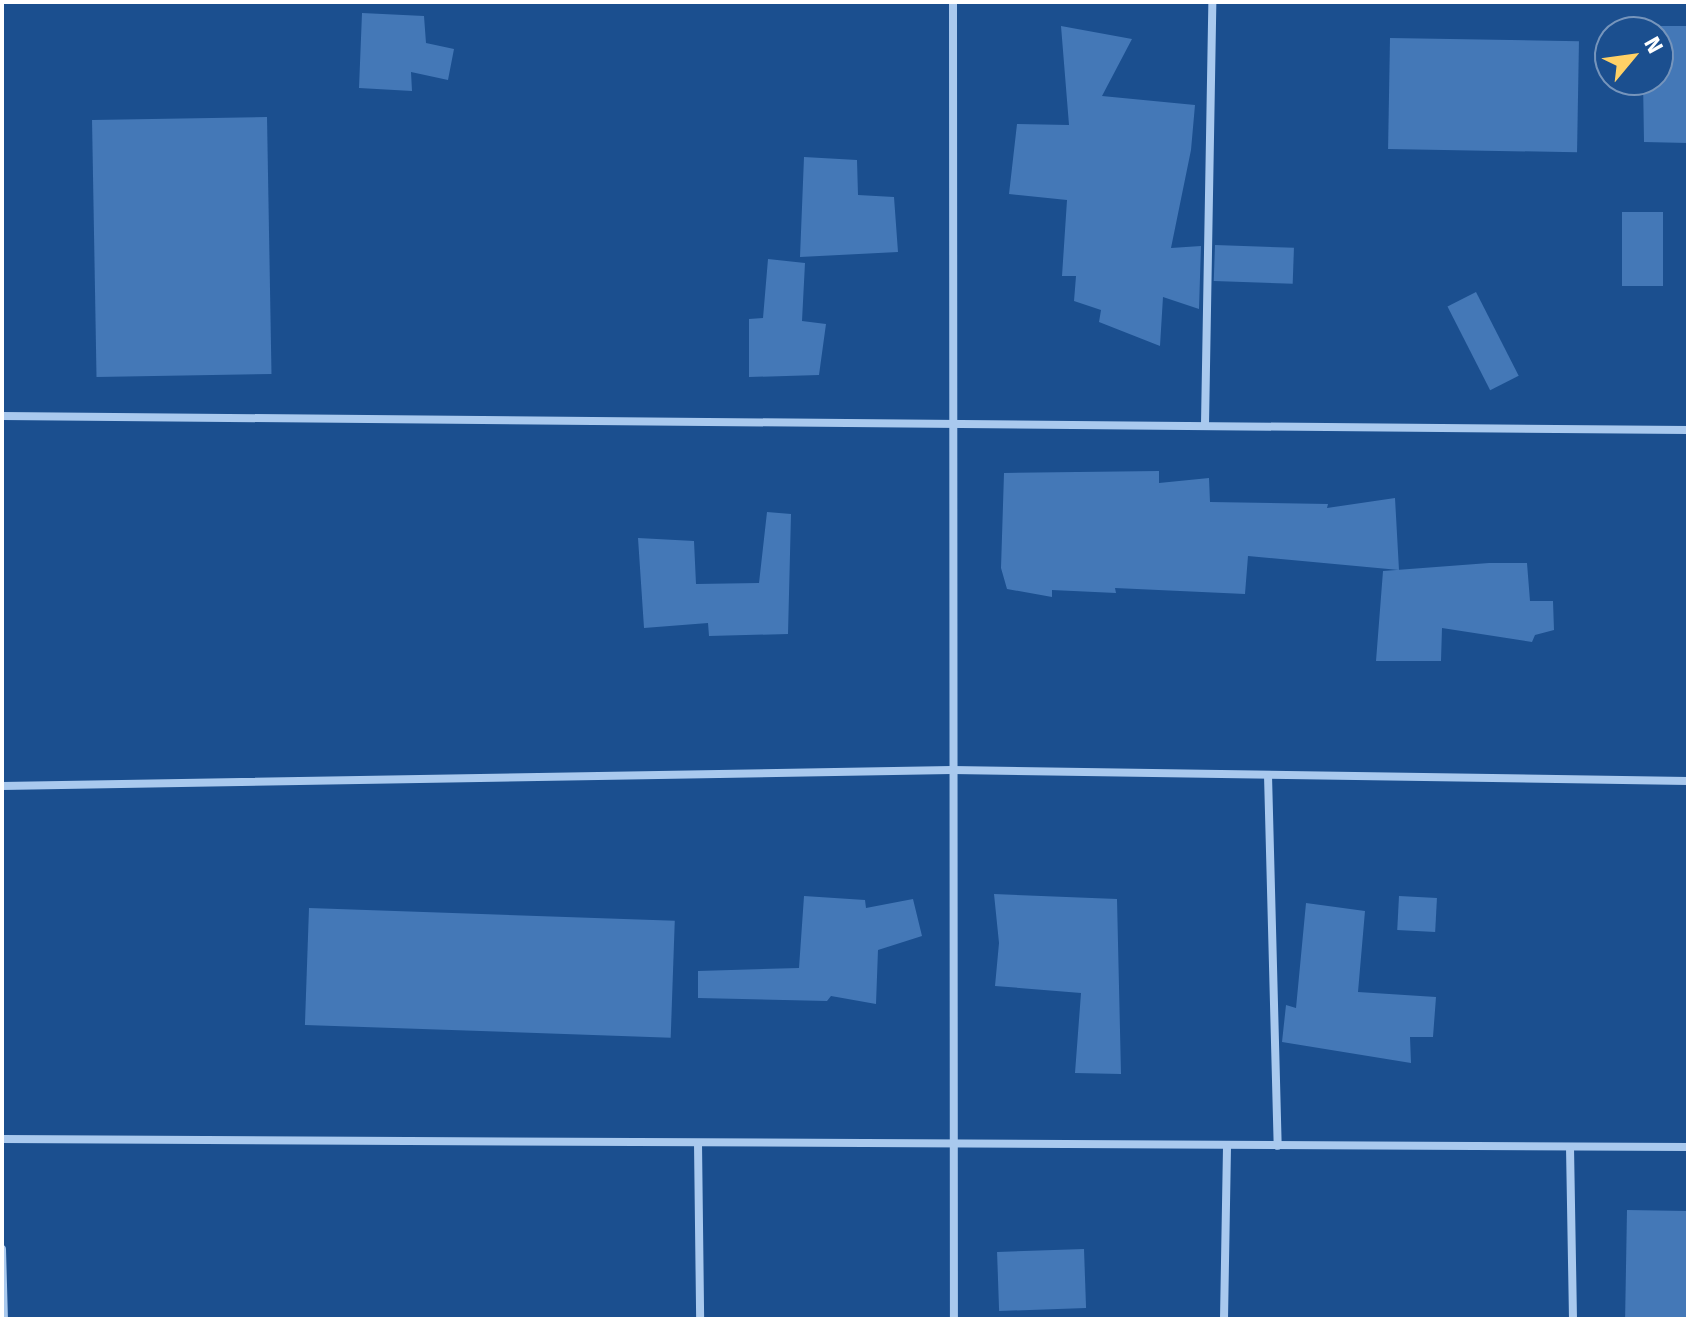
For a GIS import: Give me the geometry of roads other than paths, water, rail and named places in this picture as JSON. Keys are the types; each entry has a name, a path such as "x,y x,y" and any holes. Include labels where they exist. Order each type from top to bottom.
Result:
{"street":[{"path":"953,2 952,770 957,1144 954,1319"},
{"path":"1205,424 1212,2"},
{"path":"2,416 1688,430"},
{"path":"2,786 952,770 1688,781"},
{"path":"1268,775 1278,1146"},
{"path":"2,1139 1688,1147"},
{"path":"698,1143 700,1319"},
{"path":"1224,1319 1227,1146"},
{"path":"1570,1147 1573,1319"},
{"path":"2,1249 4,1319"}]}
